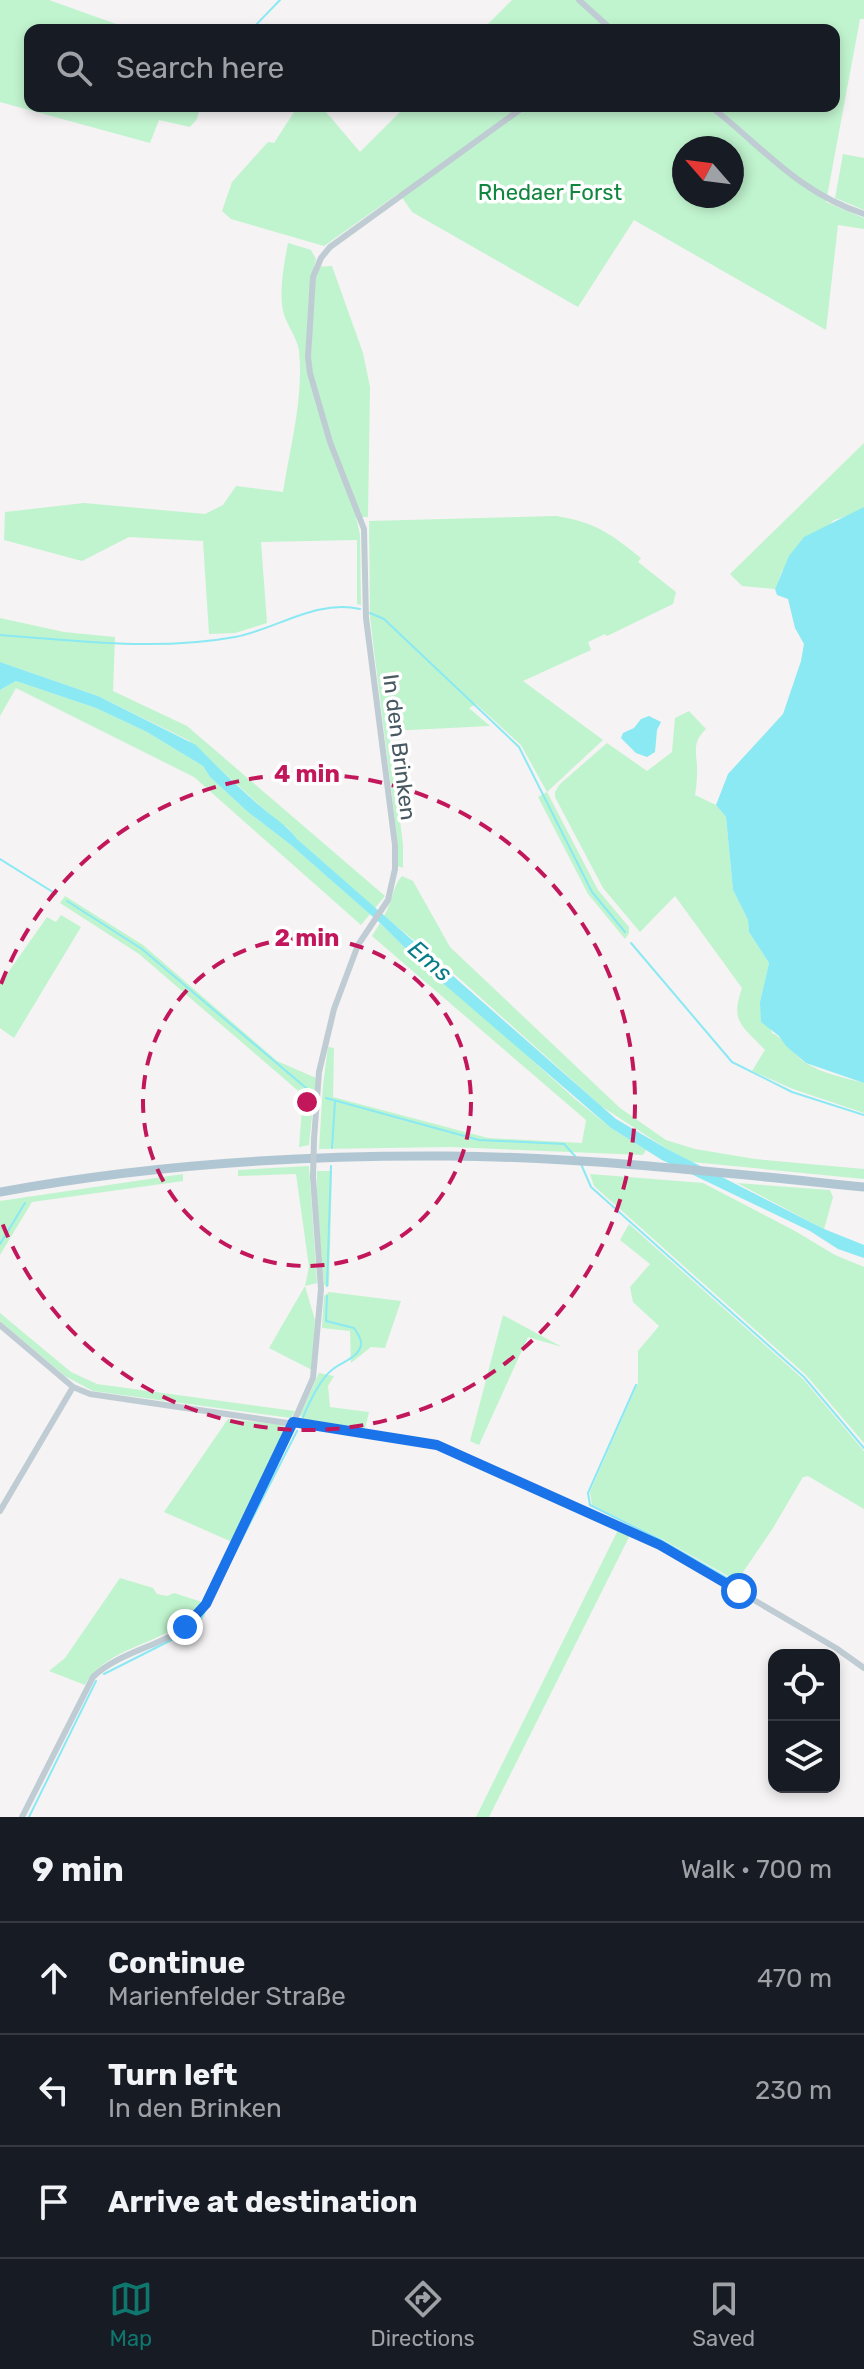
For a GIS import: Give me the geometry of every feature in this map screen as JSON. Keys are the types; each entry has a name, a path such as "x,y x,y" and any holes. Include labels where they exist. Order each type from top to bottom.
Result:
{"main road":[{"path":"0,1192 124,1174 242,1162 378,1156 587,1162 864,1187"}],"street":[{"path":"579,0 605,24"},
{"name":"In den Brinken","path":"22,1817 93,1677 107,1666 185,1627 198,1616 293,1422 316,1365 321,1289 313,1177 319,1072 334,1009 358,945 388,900 395,869 395,845 366,618 364,529 330,442 310,373 308,357 313,277 321,258 330,247 517,112"},
{"path":"717,112 797,181 838,205 864,214"},
{"path":"0,1325 73,1387 90,1394 293,1422 442,1447 660,1545 836,1648 864,1668"},
{"path":"0,1511 73,1387"}],"green space":[{"path":"0,0 49,0 116,24 24,24 24,109 0,102"},
{"name":"Rhedaer Forst","path":"512,0 864,0 864,19 860,19 826,202 864,218 864,229 838,225 826,330 634,220 578,307 412,212 399,193 324,246 231,219 222,211 232,182 268,142 274,143 294,112 326,112 360,152 400,112 840,112 840,24 488,24"},
{"path":"37,112 199,112 190,127 159,120 150,143"},
{"path":"843,154 864,158 864,210 835,198"},
{"path":"288,243 311,250 316,259 314,267 332,266 363,353 370,387 368,517 356,517 360,535 361,605 357,604 357,540 261,542 267,623 235,633 209,634 203,541 129,537 82,561 4,540 5,512 84,503 205,514 223,505 236,486 283,492 298,404 300,368 298,346 284,316 282,302 282,277"},
{"path":"864,443 864,507 854,514 834,520 782,571 775,589 742,586 730,574"},
{"path":"556,516 570,519 602,530 621,542 641,558 638,562 676,592 673,604 588,642 591,650 523,681 603,740 547,792 521,745 476,704 469,708 490,726 389,731 403,845 403,868 398,866 370,617 369,521"},
{"path":"0,618 64,632 115,637 113,691 187,726 385,896 375,908 188,740 98,696 0,662"},
{"path":"16,681 96,708 147,732 203,766 210,777 248,812 370,914 361,925 194,777 16,688 0,716 0,690"},
{"path":"689,711 706,729 696,745 695,795 716,805 726,817 733,890 748,920 749,932 769,963 760,1002 772,1033 811,1066 864,1083 864,1113 793,1089 752,1071 765,1050 740,1023 737,1009 742,988 675,896 640,932 603,888 555,797 560,784 607,743 647,771 672,752 675,718"},
{"path":"547,792 598,890 629,927 625,939 588,894 538,797"},
{"path":"402,876 413,881 450,947 620,1108 666,1140 695,1149 755,1159 864,1169 864,1179 692,1162 601,1106 441,962 384,916"},
{"path":"65,896 143,945 277,1061 316,1078 309,1145 299,1147 303,1095 139,954 60,903"},
{"path":"61,915 81,927 14,1038 0,1028 0,984 47,917 56,922"},
{"path":"380,923 423,966 575,1099 611,1128 646,1150 643,1155 451,1147 319,1149 328,1047 334,1048 333,1097 488,1138 582,1143 586,1120 372,936"},
{"path":"309,1166 317,1283 305,1286 309,1267 296,1174 238,1176 238,1170"},
{"path":"317,1171 332,1171 329,1286 324,1285"},
{"path":"183,1174 183,1181 32,1202 0,1255 0,1201"},
{"path":"590,1174 703,1183 835,1255 864,1267 864,1443 806,1375 594,1186"},
{"path":"737,1183 830,1190 833,1197 824,1229"},
{"path":"629,1224 803,1379 864,1451 864,1509 808,1476 803,1477 737,1581 592,1505 590,1492 638,1383 638,1351 659,1326 633,1302 630,1287 650,1264 620,1240"},
{"path":"305,1286 315,1320 312,1370 269,1348"},
{"path":"329,1292 401,1301 385,1348 371,1347 351,1363 350,1331 322,1328 324,1296"},
{"path":"0,1313 71,1372 97,1384 295,1411 291,1418 93,1391 65,1376 0,1321"},
{"path":"503,1315 562,1347 528,1337 479,1445 470,1441"},
{"path":"319,1373 334,1376 328,1386 330,1407 369,1412 365,1429 303,1419 300,1415"},
{"path":"228,1419 284,1425 286,1433 232,1542 164,1512"},
{"path":"618,1530 630,1535 489,1817 476,1817"},
{"path":"120,1578 153,1588 157,1594 167,1596 174,1593 202,1602 191,1616 176,1627 110,1660 85,1685 49,1671 65,1658"}],"water":[{"path":"864,507 864,1083 806,1063 761,1022 760,1002 769,963 749,932 748,920 733,890 726,817 716,805 728,774 783,714 801,661 804,644 795,628 788,599 777,595 775,589 789,556 804,537"},
{"name":"Ems","path":"0,662 98,696 196,745 297,839 616,1119 667,1149 824,1229 864,1245 864,1258 838,1249 810,1231 662,1160 611,1128 423,966 380,923 291,845 248,812 210,777 203,766 147,732 96,708 16,681 0,690"},
{"path":"649,716 661,722 655,752 647,757 636,753 621,738 623,733"}],"waterway":[{"path":"257,24 280,0"},
{"path":"0,635 118,644 206,641 251,633 312,611 344,607 360,609"},
{"path":"370,613 384,619 519,747 592,892 625,932"},
{"path":"0,859 56,894"},
{"path":"67,901 142,949 312,1093"},
{"path":"631,943 732,1062 792,1092 864,1115"},
{"path":"326,1098 479,1140 564,1144 575,1156"},
{"path":"332,1148 335,1101"},
{"path":"581,1164 591,1187 804,1377 864,1448"},
{"path":"327,1286 331,1166"},
{"path":"0,1244 25,1203"},
{"path":"303,1417 324,1378 354,1356 361,1345 354,1328 326,1321 327,1296"},
{"path":"636,1385 588,1493 590,1505 661,1540 729,1579"},
{"path":"104,1674 197,1627 297,1431"},
{"path":"29,1817 96,1681"}],"route":[{"path":"185,1627 192,1623 206,1604 293,1422 437,1445 660,1545 739,1591"}]}
